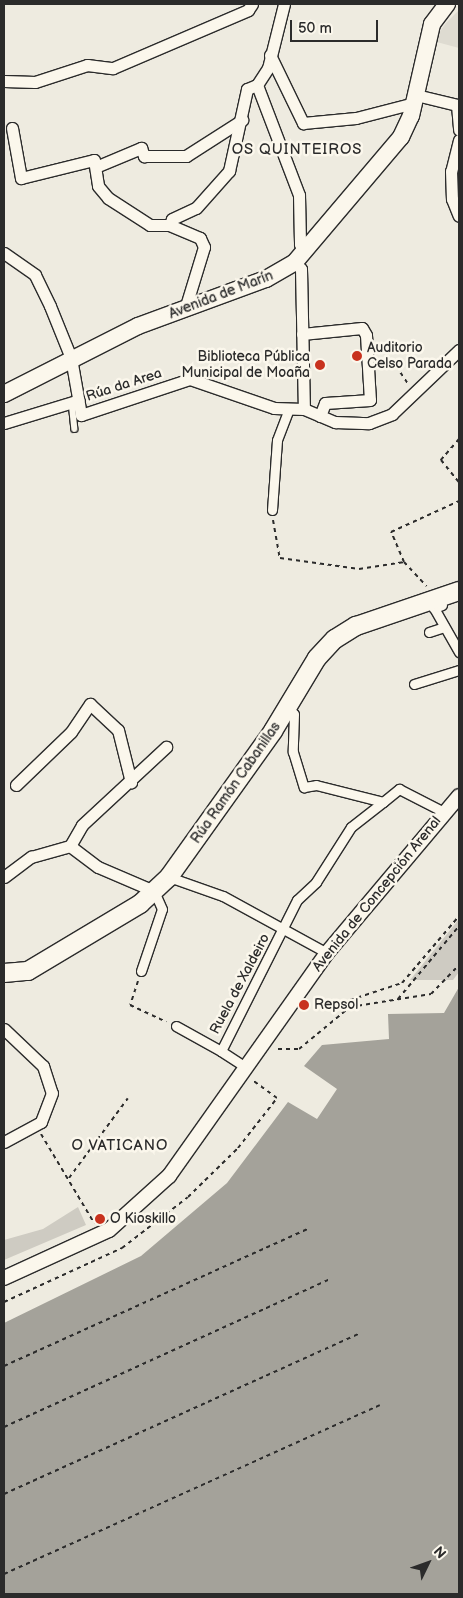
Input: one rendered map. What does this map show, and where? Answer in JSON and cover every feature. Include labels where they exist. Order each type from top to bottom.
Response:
[{"type":"main road","name":"Avenida de Marín","points":[[4,394],[71,358],[185,309],[266,279],[299,257],[393,152],[415,99],[432,24],[447,4]]},
{"type":"main road","name":"Rúa Ramón Cabanillas","points":[[4,973],[28,971],[154,891],[169,876],[288,708],[317,658],[335,639],[356,626],[459,591]]},
{"type":"street","points":[[4,81],[35,82],[87,65],[113,68],[239,14],[252,4]]},
{"type":"street","points":[[170,225],[172,219],[196,208],[216,190],[229,171],[248,89],[257,85],[270,55],[284,4]]},
{"type":"street","points":[[270,55],[303,123],[356,118],[415,99],[457,105],[459,130]]},
{"type":"street","points":[[257,85],[299,195],[304,409],[335,422],[369,423],[392,414],[413,391],[459,350]]},
{"type":"street","points":[[98,166],[141,148],[144,156],[186,156],[242,120]]},
{"type":"street","points":[[12,128],[21,178],[94,160],[98,166],[98,186],[108,198],[150,225],[170,225],[200,238],[204,246],[185,309]]},
{"type":"street","points":[[459,140],[451,171],[452,199],[459,216]]},
{"type":"street","name":"Rúa da Area","points":[[4,253],[35,275],[71,358],[76,401],[81,415],[190,379],[274,408],[304,409]]},
{"type":"street","points":[[302,334],[362,328],[369,359],[370,400],[325,404],[320,416]]},
{"type":"street","name":"Rúa da Area","points":[[4,423],[76,401]]},
{"type":"street","points":[[272,510],[277,440],[288,409]]},
{"type":"street","points":[[442,597],[445,604],[434,608],[459,652]]},
{"type":"street","points":[[430,632],[444,627]]},
{"type":"street","points":[[414,684],[459,670]]},
{"type":"street","points":[[16,785],[71,732],[90,704],[118,730],[131,782]]},
{"type":"street","points":[[288,708],[294,714],[293,752],[304,787],[316,785],[383,802]]},
{"type":"street","points":[[4,877],[30,857],[70,846],[82,825],[131,782],[166,747]]},
{"type":"street","name":"Ruela de Xaldeiro","points":[[248,1068],[221,1051],[297,900],[316,882],[351,827],[399,789],[444,812]]},
{"type":"street","name":"Avenida de Concepción Arenal","points":[[4,1278],[100,1235],[169,1176],[248,1068],[327,952],[459,796]]},
{"type":"street","points":[[70,846],[98,867],[154,891],[162,909],[141,971]]},
{"type":"street","points":[[169,876],[223,896],[327,952]]},
{"type":"street","points":[[176,1026],[221,1051]]},
{"type":"street","points":[[4,1029],[34,1055],[50,1080],[50,1105],[36,1126],[4,1142]]},
{"type":"lane","points":[[75,429],[76,401]]},
{"type":"path","points":[[369,359],[396,366],[413,391]]},
{"type":"path","points":[[459,439],[441,460],[459,482]]},
{"type":"path","points":[[442,597],[440,589],[430,592],[413,568],[404,562],[391,532],[459,501]]},
{"type":"path","points":[[272,510],[280,558],[360,570],[404,562]]},
{"type":"path","points":[[350,1007],[350,1000],[402,983],[459,916]]},
{"type":"path","points":[[398,999],[459,926]]},
{"type":"path","points":[[278,1049],[299,1049],[350,1007],[431,994],[459,965]]},
{"type":"path","points":[[141,971],[130,1005],[176,1026]]},
{"type":"path","points":[[4,1302],[122,1248],[188,1197],[238,1148],[277,1098],[255,1082]]},
{"type":"path","points":[[69,1179],[128,1098]]},
{"type":"path","points":[[36,1126],[69,1179],[100,1235]]},
{"type":"path","points":[[4,1366],[307,1229]]},
{"type":"path","points":[[4,1427],[331,1279]]},
{"type":"path","points":[[4,1494],[359,1334]]},
{"type":"path","points":[[4,1574],[380,1404]]},
{"type":"shaded area","points":[[459,10],[459,48],[433,41],[446,23]]},
{"type":"shaded area","points":[[459,919],[459,972],[453,980],[410,980]]},
{"type":"shaded area","points":[[459,987],[459,1594],[4,1594],[4,1323],[141,1256],[227,1183],[288,1102],[317,1119],[337,1089],[304,1066],[322,1045],[389,1039],[388,1014],[444,1013]]},
{"type":"shaded area","points":[[78,1207],[86,1225],[4,1260],[4,1240],[43,1229]]},
{"type":"place","name":"Auditorio Celso Parada","points":[[357,356]]},
{"type":"place","name":"Biblioteca Pública Municipal de Moaña","points":[[320,365]]},
{"type":"place","name":"Repsol","points":[[304,1005]]},
{"type":"place","name":"O Kioskillo","points":[[100,1219]]},
{"type":"district","name":"OS QUINTEIROS","points":[[297,150]]},
{"type":"district","name":"O VATICANO","points":[[120,1146]]}]
